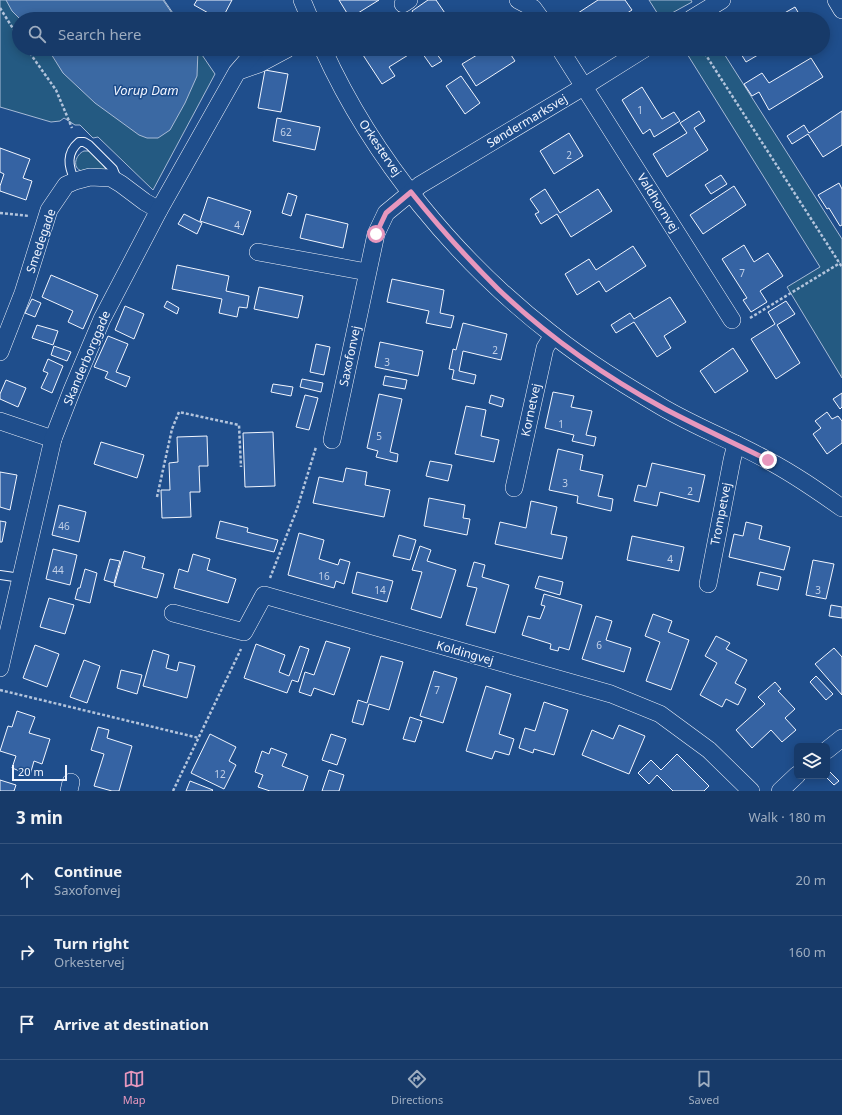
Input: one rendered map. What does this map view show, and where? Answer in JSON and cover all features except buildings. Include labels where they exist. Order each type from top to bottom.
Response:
[{"type":"street","points":[[302,0],[307,12]]},
{"type":"street","points":[[518,0],[533,8],[536,12]]},
{"type":"street","points":[[702,12],[722,0]]},
{"type":"street","points":[[836,0],[842,10]]},
{"type":"street","name":"Skanderborggade","points":[[0,668],[53,439],[72,390],[102,319],[159,210],[237,72],[251,56]]},
{"type":"street","points":[[237,72],[259,64],[273,56]]},
{"type":"street","name":"Orkestervej","points":[[326,56],[344,91],[388,162],[438,225],[485,275],[515,304],[553,335],[605,372],[664,408],[779,467],[842,508]]},
{"type":"street","name":"Valdhornvej","points":[[565,56],[732,320]]},
{"type":"street","name":"Søndermarksvej","points":[[411,192],[420,185],[633,56]]},
{"type":"street","name":"Smedegade","points":[[0,352],[23,293],[49,210],[66,185],[90,177],[114,179]]},
{"type":"street","points":[[114,179],[145,202],[159,210]]},
{"type":"street","name":"Saxofonvej","points":[[332,440],[376,234],[386,213],[411,192]]},
{"type":"street","points":[[258,252],[368,272]]},
{"type":"street","name":"Kornetvej","points":[[514,488],[545,348],[553,335]]},
{"type":"street","points":[[0,421],[53,439]]},
{"type":"street","name":"Trompetvej","points":[[708,584],[736,444]]},
{"type":"street","points":[[173,613],[244,632],[264,595]]},
{"type":"street","name":"Koldingvej","points":[[264,595],[611,694],[660,714],[709,750],[751,791]]},
{"type":"street","points":[[830,748],[842,738]]},
{"type":"street","points":[[780,791],[794,778]]},
{"type":"lane","points":[[75,181],[69,163],[69,158],[73,149],[79,142],[89,144],[109,165],[115,174],[114,179]]},
{"type":"lane","points":[[0,575],[22,578]]},
{"type":"path","points":[[0,8],[12,27]]},
{"type":"path","points":[[32,56],[56,90],[72,128]]},
{"type":"path","points":[[707,56],[842,267]]},
{"type":"path","points":[[0,213],[47,218]]},
{"type":"path","points":[[732,320],[744,321],[840,263]]},
{"type":"path","points":[[157,497],[172,429],[179,412],[240,425],[241,467]]},
{"type":"path","points":[[264,595],[297,509],[317,444],[332,440]]},
{"type":"path","points":[[173,791],[243,645],[244,632]]},
{"type":"path","points":[[0,690],[199,738]]},
{"type":"shaded area","points":[[0,0],[164,0],[172,12],[12,12],[12,56],[203,56],[215,74],[153,190],[98,137],[93,138],[80,125],[75,125],[64,118],[60,121],[51,122],[0,107]]},
{"type":"shaded area","points":[[649,0],[691,0],[692,2],[674,12],[657,12]]},
{"type":"shaded area","points":[[688,56],[725,56],[842,239],[842,378],[787,287],[820,267]]},
{"type":"shaded area","points":[[84,151],[89,151],[99,160],[106,171],[88,172],[79,169],[76,161],[79,155]]},
{"type":"water","points":[[6,0],[163,0],[171,12],[13,12]]},
{"type":"water","name":"Vorup Dam","points":[[52,56],[198,56],[197,76],[185,103],[170,130],[158,138],[147,138],[139,135],[95,103],[63,73]]},
{"type":"route","points":[[376,234],[386,213],[411,192],[438,225],[485,275],[526,313],[553,335],[633,390],[700,427],[768,460]]}]
